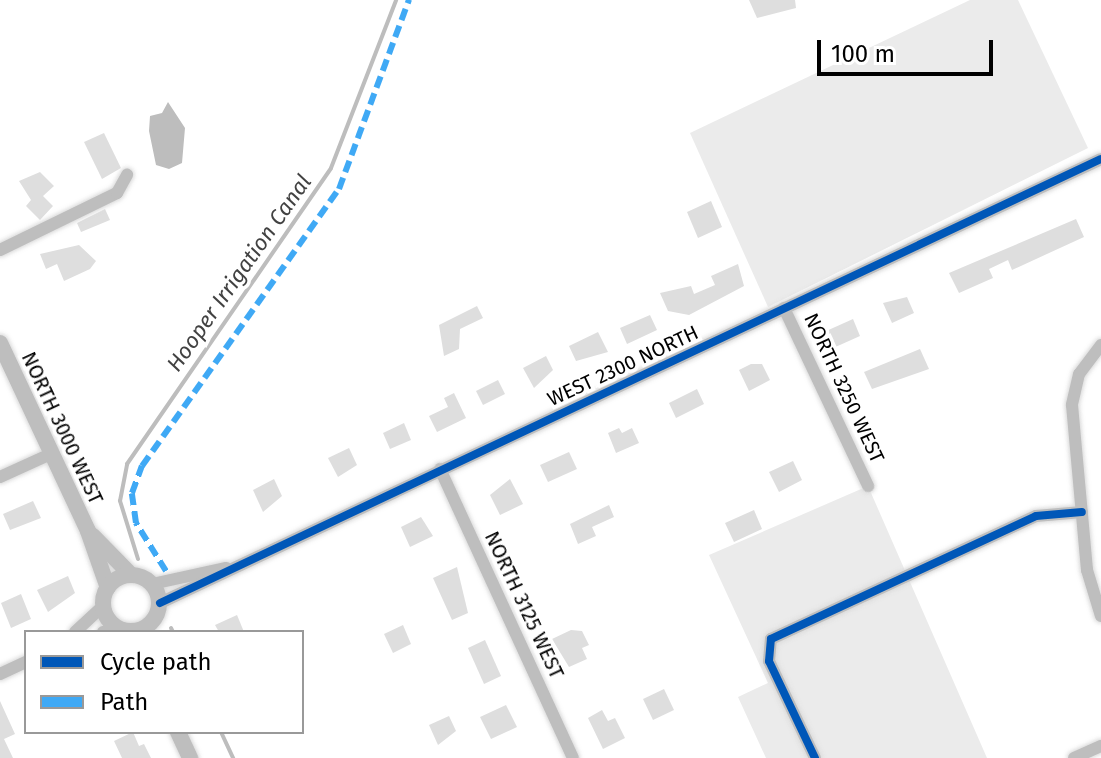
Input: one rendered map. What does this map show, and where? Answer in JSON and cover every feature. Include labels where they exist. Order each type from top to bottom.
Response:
[{"type":"main road","name":"NORTH 3000 WEST","points":[[0,343],[88,531],[108,588]]},
{"type":"main road","name":"NORTH 3000 WEST","points":[[88,531],[131,575]]},
{"type":"main road","points":[[125,630],[103,606],[108,588],[131,575],[152,584],[160,603],[149,629]]},
{"type":"main road","points":[[179,734],[190,758]]},
{"type":"street","name":"WEST 2300 NORTH","points":[[160,603],[1101,159]]},
{"type":"street","points":[[0,250],[117,193],[127,175]]},
{"type":"street","name":"NORTH 3250 WEST","points":[[784,308],[868,486]]},
{"type":"street","points":[[1101,345],[1079,374],[1072,405],[1087,570],[1101,616]]},
{"type":"street","points":[[0,477],[53,453]]},
{"type":"street","name":"NORTH 3125 WEST","points":[[440,469],[573,758]]},
{"type":"street","points":[[815,758],[769,661],[771,639],[1036,516],[1082,512]]},
{"type":"street","name":"WEST 2300 NORTH","points":[[152,584],[233,566]]},
{"type":"street","points":[[77,630],[103,606]]},
{"type":"street","points":[[0,674],[24,663]]},
{"type":"street","points":[[1074,758],[1101,746]]},
{"type":"shaded area","points":[[970,0],[1018,0],[1088,148],[768,307],[690,133]]},
{"type":"shaded area","points":[[168,102],[185,128],[182,163],[169,169],[156,165],[149,131],[150,116],[162,113]]},
{"type":"shaded area","points":[[868,486],[987,758],[766,758],[738,697],[768,683],[709,555]]},
{"type":"building","points":[[749,0],[795,0],[796,8],[757,18]]},
{"type":"building","points":[[104,133],[121,168],[102,179],[84,142]]},
{"type":"building","points":[[40,172],[54,186],[43,196],[53,206],[40,220],[26,206],[31,200],[19,181]]},
{"type":"building","points":[[711,201],[722,227],[698,238],[687,212]]},
{"type":"building","points":[[105,209],[110,220],[81,232],[77,223]]},
{"type":"building","points":[[1076,219],[1084,237],[1012,270],[1008,260],[989,269],[993,278],[959,293],[949,273]]},
{"type":"building","points":[[79,245],[96,261],[90,269],[64,281],[57,264],[46,269],[40,254]]},
{"type":"building","points":[[738,264],[744,286],[689,315],[668,311],[660,293],[691,286],[694,294],[715,285],[711,276]]},
{"type":"building","points":[[907,297],[914,313],[892,323],[883,303]]},
{"type":"building","points":[[477,306],[483,318],[460,329],[459,349],[444,356],[439,325]]},
{"type":"building","points":[[650,315],[657,330],[627,344],[620,328]]},
{"type":"building","points":[[853,319],[860,336],[831,349],[824,332]]},
{"type":"building","points":[[598,332],[608,352],[576,361],[569,346]]},
{"type":"building","points":[[920,349],[929,369],[872,389],[864,372]]},
{"type":"building","points":[[546,356],[553,370],[534,388],[523,368]]},
{"type":"building","points":[[751,364],[762,364],[770,380],[749,391],[739,370]]},
{"type":"building","points":[[498,380],[505,394],[483,405],[476,391]]},
{"type":"building","points":[[697,389],[704,404],[676,418],[669,403]]},
{"type":"building","points":[[454,393],[466,418],[437,432],[429,416],[448,407],[444,398]]},
{"type":"building","points":[[404,423],[411,440],[390,449],[383,433]]},
{"type":"building","points":[[619,428],[622,433],[632,428],[639,443],[616,453],[608,433]]},
{"type":"building","points":[[349,448],[357,465],[338,477],[328,458]]},
{"type":"building","points":[[569,452],[577,469],[548,482],[540,465]]},
{"type":"building","points":[[793,461],[802,480],[779,492],[769,472]]},
{"type":"building","points":[[274,479],[282,496],[263,512],[253,490]]},
{"type":"building","points":[[510,479],[523,504],[500,515],[490,495]]},
{"type":"building","points":[[33,501],[41,518],[10,530],[3,514]]},
{"type":"building","points":[[609,505],[614,517],[592,527],[596,536],[578,544],[570,524]]},
{"type":"building","points":[[754,510],[762,529],[734,542],[725,523]]},
{"type":"building","points":[[421,517],[433,536],[410,547],[401,527]]},
{"type":"building","points":[[457,567],[468,613],[452,620],[433,578]]},
{"type":"building","points":[[68,576],[75,593],[48,612],[37,590]]},
{"type":"building","points":[[21,594],[31,619],[11,628],[1,603]]},
{"type":"building","points":[[237,615],[243,630],[218,630],[215,625]]},
{"type":"building","points":[[403,625],[411,644],[393,653],[384,634]]},
{"type":"building","points":[[571,630],[582,631],[589,645],[582,648],[587,659],[569,667],[552,639]]},
{"type":"building","points":[[485,640],[501,676],[484,684],[468,648]]},
{"type":"building","points":[[664,689],[674,710],[653,720],[643,699]]},
{"type":"building","points":[[0,701],[15,734],[4,739],[13,758],[0,758]]},
{"type":"building","points":[[506,705],[517,727],[491,739],[480,717]]},
{"type":"building","points":[[602,710],[608,721],[615,718],[625,738],[603,749],[588,718]]},
{"type":"building","points":[[449,716],[456,731],[438,745],[429,725]]},
{"type":"building","points":[[134,734],[139,746],[144,744],[151,758],[122,758],[114,741]]},
{"type":"waterway","name":"Hooper Irrigation Canal","points":[[138,559],[120,501],[127,464],[331,168],[396,0]]},
{"type":"waterway","name":"Hooper Irrigation Canal","points":[[222,734],[233,758]]},
{"type":"marked path","points":[[166,571],[136,523],[132,493],[142,466],[339,189],[409,0]]},
{"type":"cycle path","points":[[160,603],[1101,159]]},
{"type":"cycle path","points":[[815,758],[769,661],[771,639],[1036,516],[1082,512]]}]
